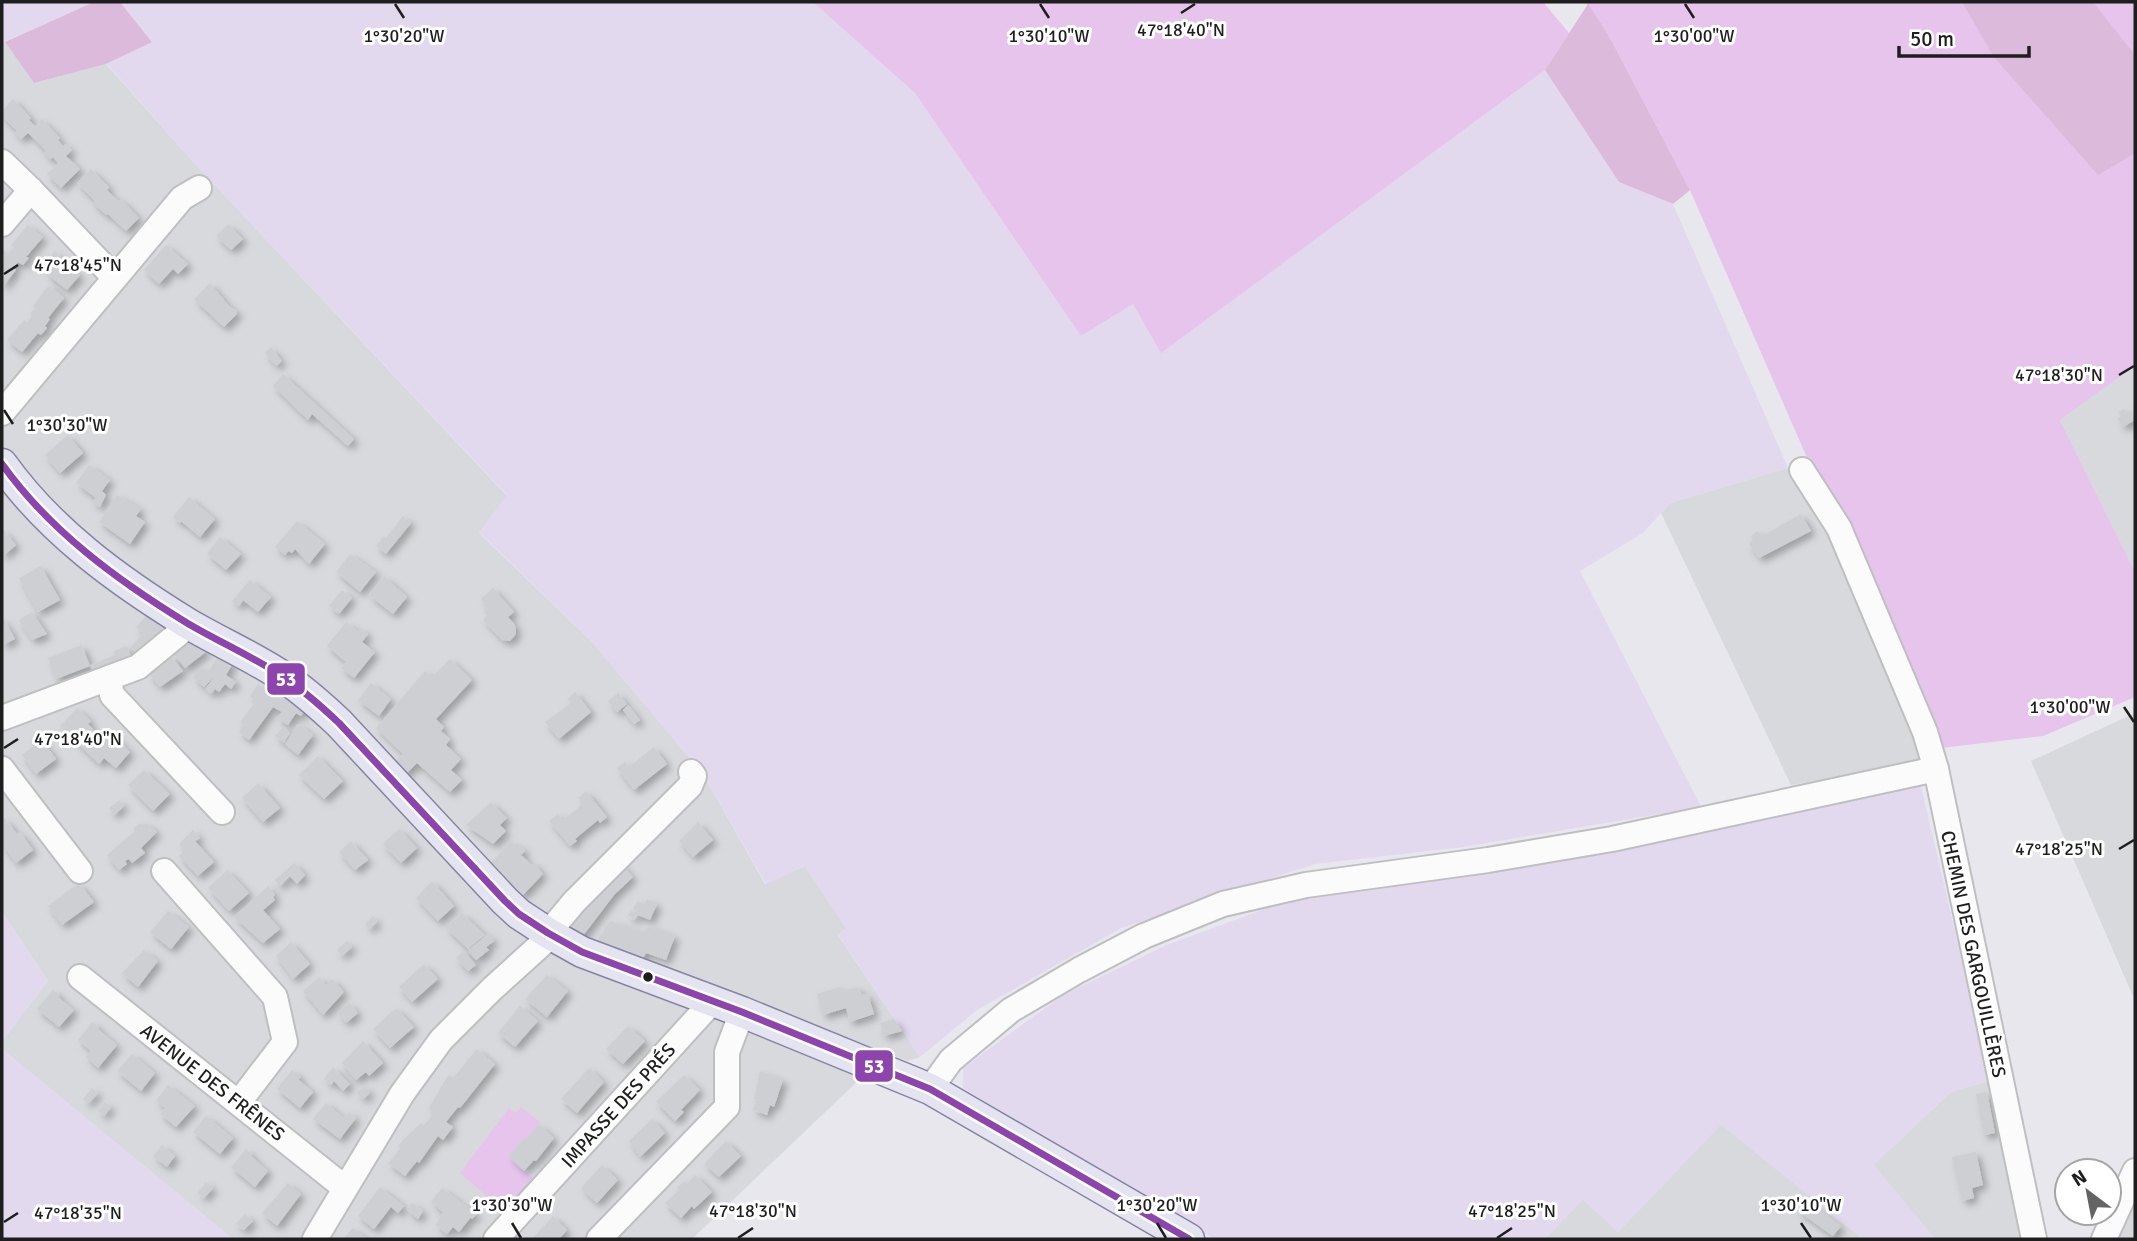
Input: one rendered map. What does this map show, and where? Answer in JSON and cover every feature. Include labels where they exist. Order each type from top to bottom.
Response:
[{"type":"main road","points":[[2,464],[43,513],[95,561],[188,623],[285,678],[319,704],[505,901],[548,933],[582,952],[743,1012],[930,1089],[1189,1239]]},
{"type":"street","points":[[2,162],[110,274]]},
{"type":"street","points":[[2,413],[182,198],[199,188]]},
{"type":"street","points":[[2,224],[31,190]]},
{"type":"street","name":"CHEMIN DES GARGOUILLÈRES","points":[[1802,470],[1839,528],[1918,714],[1936,769],[2034,1239]]},
{"type":"street","points":[[2,718],[138,667],[178,635],[188,623]]},
{"type":"street","points":[[109,680],[113,695],[222,812]]},
{"type":"street","points":[[2,769],[80,871]]},
{"type":"street","points":[[930,1089],[940,1072],[957,1055],[1001,1018],[1033,996],[1144,936],[1223,905],[1306,885],[1488,860],[1612,839],[1936,769]]},
{"type":"street","points":[[315,1239],[402,1094],[441,1040],[545,941],[548,933],[574,902],[690,786],[694,776],[691,772]]},
{"type":"street","points":[[164,871],[275,997],[285,1042],[239,1102]]},
{"type":"street","name":"AVENUE DES FRÊNES","points":[[80,977],[345,1188]]},
{"type":"street","name":"IMPASSE DES PRÉS","points":[[496,1239],[712,1002]]},
{"type":"street","points":[[598,1239],[727,1107],[727,1052],[743,1012]]},
{"type":"street","points":[[2105,1239],[2135,1171]]},
{"type":"shaded area","points":[[2,2],[94,2],[2,43]]},
{"type":"shaded area","points":[[94,2],[120,2],[152,42],[106,64],[34,83],[5,42]]},
{"type":"shaded area","points":[[120,2],[813,2],[915,93],[1081,336],[1133,304],[1162,352],[1545,70],[1619,182],[1673,204],[1788,468],[1670,503],[1643,533],[1580,571],[1701,807],[1463,847],[1315,864],[1121,928],[977,1010],[920,1057],[838,934],[846,928],[805,866],[766,884],[703,774],[593,643],[479,532],[507,495],[196,165],[107,64],[152,41]]},
{"type":"shaded area","points":[[813,2],[1543,2],[1569,33],[1545,70],[1161,353],[1133,304],[1081,336],[915,93]]},
{"type":"shaded area","points":[[1585,2],[2135,2],[2135,366],[2060,420],[2135,572],[2135,697],[2043,736],[1941,748],[1815,476],[1690,190],[1609,36]]},
{"type":"shaded area","points":[[1962,2],[2093,2],[2135,55],[2135,153],[2098,175],[1994,57]]},
{"type":"shaded area","points":[[1588,4],[1609,36],[1690,190],[1673,204],[1619,182],[1545,70]]},
{"type":"shaded area","points":[[5,42],[34,83],[106,64],[196,165],[507,496],[479,533],[593,643],[703,774],[765,884],[805,866],[847,929],[838,935],[920,1057],[908,1061],[875,1048],[861,1078],[692,1239],[233,1239],[2,1049],[2,1041],[48,981],[2,912],[2,43]]},
{"type":"shaded area","points":[[2135,366],[2135,572],[2060,420]]},
{"type":"shaded area","points":[[1788,468],[1815,476],[1941,748],[1915,765],[1791,785],[1661,513],[1670,503]]},
{"type":"shaded area","points":[[2135,713],[2135,1001],[2031,761]]},
{"type":"shaded area","points":[[1920,782],[1990,1081],[1951,1092],[1874,1165],[1935,1239],[1863,1239],[1721,1125],[1618,1232],[1583,1200],[1545,1239],[1215,1239],[1107,1178],[963,1088],[963,1068],[1063,995],[1167,945],[1273,906]]},
{"type":"shaded area","points":[[2,912],[48,981],[2,1041]]},
{"type":"shaded area","points":[[2,1049],[233,1239],[2,1239]]},
{"type":"shaded area","points":[[2013,1074],[2046,1239],[1935,1239],[1873,1165],[1951,1092]]},
{"type":"shaded area","points":[[521,1107],[540,1122],[509,1157],[534,1179],[503,1210],[460,1173],[509,1108],[515,1113]]},
{"type":"shaded area","points":[[1721,1124],[1863,1239],[1545,1239],[1583,1199],[1618,1232]]},
{"type":"shaded area","points":[[2135,1171],[2135,1239],[2105,1239],[2110,1227],[2123,1227],[2123,1198]]},
{"type":"building","points":[[13,99],[35,126],[42,119],[60,138],[58,140],[63,146],[66,144],[72,150],[66,156],[80,169],[61,188],[47,174],[58,163],[44,153],[46,151],[28,133],[21,139],[2,116],[2,111]]},
{"type":"building","points":[[91,169],[109,187],[107,190],[119,201],[121,199],[139,218],[126,231],[93,203],[95,201],[77,183]]},
{"type":"building","points":[[228,224],[243,239],[231,250],[216,236]]},
{"type":"building","points":[[28,225],[43,237],[26,257],[29,258],[23,265],[18,262],[13,268],[16,270],[2,288],[2,252],[4,250],[9,254],[14,247],[11,245]]},
{"type":"building","points":[[166,245],[188,264],[178,274],[173,269],[159,284],[144,270]]},
{"type":"building","points":[[55,251],[60,259],[80,275],[67,290],[47,274],[49,271],[43,266]]},
{"type":"building","points":[[210,283],[229,306],[237,311],[224,327],[194,299]]},
{"type":"building","points":[[49,285],[64,298],[48,318],[50,319],[45,326],[47,328],[41,335],[38,333],[22,352],[7,340],[24,320],[27,322],[32,316],[30,314],[35,308],[33,306]]},
{"type":"building","points":[[271,347],[282,361],[276,366],[265,353]]},
{"type":"building","points":[[283,374],[354,439],[348,446],[312,414],[308,420],[273,386]]},
{"type":"building","points":[[2124,409],[2130,414],[2135,410],[2135,420],[2123,427],[2118,412]]},
{"type":"building","points":[[68,435],[83,453],[60,473],[45,455]]},
{"type":"building","points":[[89,465],[110,480],[102,491],[106,495],[100,507],[92,502],[96,498],[76,483]]},
{"type":"building","points":[[117,495],[141,509],[136,516],[145,522],[130,544],[99,522]]},
{"type":"building","points":[[189,497],[215,519],[200,537],[173,517]]},
{"type":"building","points":[[1801,514],[1811,531],[1759,558],[1749,544],[1753,539],[1751,536],[1758,531],[1762,536]]},
{"type":"building","points":[[403,516],[411,523],[386,554],[376,546]]},
{"type":"building","points":[[297,521],[325,544],[309,564],[295,549],[285,555],[275,547]]},
{"type":"building","points":[[2,528],[16,545],[2,557]]},
{"type":"building","points":[[220,537],[241,554],[226,570],[207,554]]},
{"type":"building","points":[[350,554],[376,572],[360,592],[336,572]]},
{"type":"building","points":[[41,566],[60,600],[38,612],[19,578]]},
{"type":"building","points":[[384,576],[407,597],[393,614],[369,595]]},
{"type":"building","points":[[250,580],[271,597],[258,612],[243,600],[239,606],[232,601]]},
{"type":"building","points":[[493,588],[514,612],[508,617],[515,625],[516,634],[510,641],[502,640],[483,620],[489,613],[481,599]]},
{"type":"building","points":[[342,590],[352,598],[339,614],[329,606]]},
{"type":"building","points":[[32,612],[47,634],[32,640],[19,620]]},
{"type":"building","points":[[148,614],[166,631],[143,658],[131,647],[143,633],[136,627]]},
{"type":"building","points":[[2,616],[15,639],[3,645],[2,643]]},
{"type":"building","points":[[346,622],[358,631],[361,628],[368,634],[362,642],[375,652],[354,678],[341,668],[346,662],[327,646]]},
{"type":"building","points":[[193,639],[207,651],[185,668],[174,654]]},
{"type":"building","points":[[82,645],[90,666],[56,679],[48,658]]},
{"type":"building","points":[[127,646],[134,664],[95,678],[90,665],[115,655],[114,651]]},
{"type":"building","points":[[219,654],[233,663],[226,675],[236,682],[231,689],[225,684],[219,692],[215,689],[211,694],[205,689],[215,676],[204,687],[193,677],[200,668],[209,671]]},
{"type":"building","points":[[171,656],[183,671],[160,687],[149,674]]},
{"type":"building","points":[[450,659],[472,680],[436,719],[444,727],[441,731],[450,739],[446,745],[461,759],[451,770],[462,780],[450,792],[417,763],[405,775],[394,763],[403,754],[376,728],[425,671],[432,677]]},
{"type":"building","points":[[269,683],[307,708],[301,716],[296,713],[288,725],[277,718],[282,712],[273,707],[249,740],[239,732],[244,725],[240,722],[256,701],[250,696],[258,684],[264,689]]},
{"type":"building","points":[[371,683],[391,699],[379,716],[358,700]]},
{"type":"building","points":[[575,692],[591,712],[559,739],[545,722],[571,703],[568,699]]},
{"type":"building","points":[[618,693],[627,704],[617,712],[608,701]]},
{"type":"building","points":[[628,705],[640,720],[634,724],[623,710]]},
{"type":"building","points":[[77,708],[91,721],[88,724],[104,741],[111,732],[130,752],[116,768],[104,758],[99,764],[60,726]]},
{"type":"building","points":[[298,724],[313,735],[298,755],[285,744]]},
{"type":"building","points":[[283,727],[290,733],[284,743],[275,736]]},
{"type":"building","points":[[38,735],[56,759],[36,774],[22,755],[34,746],[30,741]]},
{"type":"building","points":[[654,747],[667,764],[634,790],[617,768],[625,762],[629,767]]},
{"type":"building","points":[[318,756],[343,781],[324,799],[299,775]]},
{"type":"building","points":[[144,770],[170,794],[153,811],[128,785]]},
{"type":"building","points":[[258,783],[280,808],[263,822],[242,798]]},
{"type":"building","points":[[586,791],[607,817],[600,823],[598,820],[570,846],[549,821],[558,814],[563,820],[583,804],[578,798]]},
{"type":"building","points":[[119,800],[124,806],[114,815],[109,808]]},
{"type":"building","points":[[491,802],[507,818],[500,825],[506,831],[493,844],[466,825]]},
{"type":"building","points":[[5,818],[33,850],[16,863],[2,844],[2,821]]},
{"type":"building","points":[[698,822],[713,840],[693,857],[679,841]]},
{"type":"building","points":[[141,823],[146,823],[157,832],[141,848],[145,853],[132,863],[129,859],[125,861],[127,864],[119,870],[107,855]]},
{"type":"building","points":[[399,829],[417,848],[401,863],[383,844]]},
{"type":"building","points":[[193,830],[200,838],[195,841],[214,862],[198,876],[179,856],[184,850],[179,844]]},
{"type":"building","points":[[351,841],[368,860],[355,870],[339,852]]},
{"type":"building","points":[[511,841],[518,848],[520,845],[525,851],[521,855],[532,865],[534,863],[543,874],[522,896],[489,865]]},
{"type":"building","points":[[294,863],[305,875],[297,884],[290,876],[280,886],[275,880]]},
{"type":"building","points":[[620,863],[633,877],[614,895],[582,937],[561,925]]},
{"type":"building","points":[[227,870],[249,893],[229,911],[208,888]]},
{"type":"building","points":[[432,881],[454,906],[438,921],[416,898]]},
{"type":"building","points":[[79,883],[94,902],[62,925],[48,906]]},
{"type":"building","points":[[268,886],[275,895],[275,900],[263,910],[280,929],[263,943],[234,917]]},
{"type":"building","points":[[647,899],[657,904],[650,920],[638,915],[634,920],[628,915],[631,911],[636,911],[633,908],[638,901],[644,905]]},
{"type":"building","points":[[168,911],[189,927],[171,949],[150,932]]},
{"type":"building","points":[[462,913],[485,935],[468,949],[446,928]]},
{"type":"building","points":[[373,916],[377,922],[370,929],[365,924]]},
{"type":"building","points":[[610,921],[642,932],[646,931],[648,926],[675,936],[666,960],[646,953],[642,960],[596,942]]},
{"type":"building","points":[[488,934],[494,941],[486,947],[489,950],[476,960],[468,950]]},
{"type":"building","points":[[347,941],[352,947],[342,956],[337,950]]},
{"type":"building","points":[[291,942],[310,964],[293,979],[276,956]]},
{"type":"building","points":[[144,950],[158,961],[138,987],[122,973]]},
{"type":"building","points":[[463,951],[476,965],[468,971],[456,958]]},
{"type":"building","points":[[424,964],[438,979],[412,1002],[399,987]]},
{"type":"building","points":[[547,975],[568,991],[547,1017],[525,999]]},
{"type":"building","points":[[319,977],[326,985],[332,979],[344,992],[323,1015],[303,991]]},
{"type":"building","points":[[840,987],[842,991],[858,987],[862,995],[868,994],[874,1014],[850,1022],[846,1008],[823,1015],[817,994]]},
{"type":"building","points":[[53,990],[74,1010],[59,1027],[37,1009]]},
{"type":"building","points":[[349,1003],[358,1013],[346,1023],[338,1013]]},
{"type":"building","points":[[520,1006],[538,1021],[515,1047],[498,1033]]},
{"type":"building","points":[[396,1008],[414,1027],[390,1048],[373,1029]]},
{"type":"building","points":[[894,1019],[902,1031],[884,1036],[880,1023]]},
{"type":"building","points":[[92,1022],[117,1045],[98,1068],[86,1057],[91,1051],[78,1040]]},
{"type":"building","points":[[628,1026],[645,1041],[623,1064],[606,1049]]},
{"type":"building","points":[[363,1041],[383,1063],[369,1076],[366,1072],[356,1080],[342,1063]]},
{"type":"building","points":[[477,1049],[495,1064],[446,1122],[453,1127],[443,1140],[438,1136],[419,1163],[417,1161],[405,1176],[388,1163],[401,1148],[398,1146],[404,1139],[421,1123],[424,1125],[434,1113],[429,1108],[449,1075],[453,1078]]},
{"type":"building","points":[[132,1054],[155,1073],[141,1091],[117,1071]]},
{"type":"building","points":[[333,1067],[350,1084],[343,1091],[334,1081],[331,1085],[324,1079]]},
{"type":"building","points":[[589,1068],[604,1082],[577,1113],[561,1099]]},
{"type":"building","points":[[292,1070],[313,1092],[300,1108],[277,1089]]},
{"type":"building","points":[[760,1071],[783,1080],[774,1107],[770,1105],[767,1115],[753,1110],[757,1100],[754,1099]]},
{"type":"building","points":[[684,1075],[700,1090],[681,1110],[684,1112],[675,1121],[656,1102]]},
{"type":"building","points":[[168,1085],[195,1106],[176,1127],[160,1114],[165,1108],[156,1101]]},
{"type":"building","points":[[364,1086],[370,1093],[363,1099],[357,1093]]},
{"type":"building","points":[[92,1088],[98,1093],[89,1103],[83,1099]]},
{"type":"building","points":[[1987,1092],[1995,1133],[1984,1135],[1976,1094]]},
{"type":"building","points":[[105,1102],[111,1107],[104,1116],[98,1111]]},
{"type":"building","points":[[326,1103],[344,1118],[349,1112],[356,1118],[340,1139],[313,1119]]},
{"type":"building","points":[[206,1116],[233,1138],[220,1154],[193,1132]]},
{"type":"building","points":[[652,1119],[665,1133],[640,1157],[629,1141]]},
{"type":"building","points":[[539,1124],[554,1138],[536,1161],[524,1171],[509,1157]]},
{"type":"building","points":[[726,1141],[741,1156],[719,1177],[704,1164]]},
{"type":"building","points":[[162,1145],[175,1156],[167,1167],[153,1156]]},
{"type":"building","points":[[246,1149],[268,1171],[255,1187],[231,1167]]},
{"type":"building","points":[[1976,1152],[1983,1185],[1972,1188],[1974,1198],[1962,1201],[1952,1157]]},
{"type":"building","points":[[602,1165],[618,1180],[597,1203],[581,1188]]},
{"type":"building","points":[[695,1175],[712,1192],[694,1209],[692,1206],[681,1218],[665,1203],[684,1181],[687,1183]]},
{"type":"building","points":[[206,1182],[213,1188],[204,1198],[198,1193]]},
{"type":"building","points":[[288,1183],[301,1194],[277,1226],[262,1213]]},
{"type":"building","points":[[380,1187],[404,1206],[398,1213],[391,1207],[374,1229],[358,1216]]},
{"type":"building","points":[[442,1188],[477,1214],[472,1219],[471,1217],[459,1232],[453,1227],[447,1234],[436,1225],[443,1212],[431,1202]]},
{"type":"building","points":[[1806,1200],[1841,1226],[1833,1236],[1798,1211]]},
{"type":"building","points":[[412,1203],[423,1211],[418,1219],[407,1210]]},
{"type":"building","points":[[245,1214],[253,1221],[244,1230],[236,1224]]},
{"type":"building","points":[[553,1216],[567,1230],[559,1239],[532,1239]]},
{"type":"building","points":[[353,1228],[367,1239],[343,1239]]},
{"type":"transit line","name":"53","points":[[2,464],[41,511],[110,571],[187,623],[273,670],[313,699],[339,723],[505,901],[548,933],[582,952],[742,1012],[930,1089],[1189,1239]]}]
